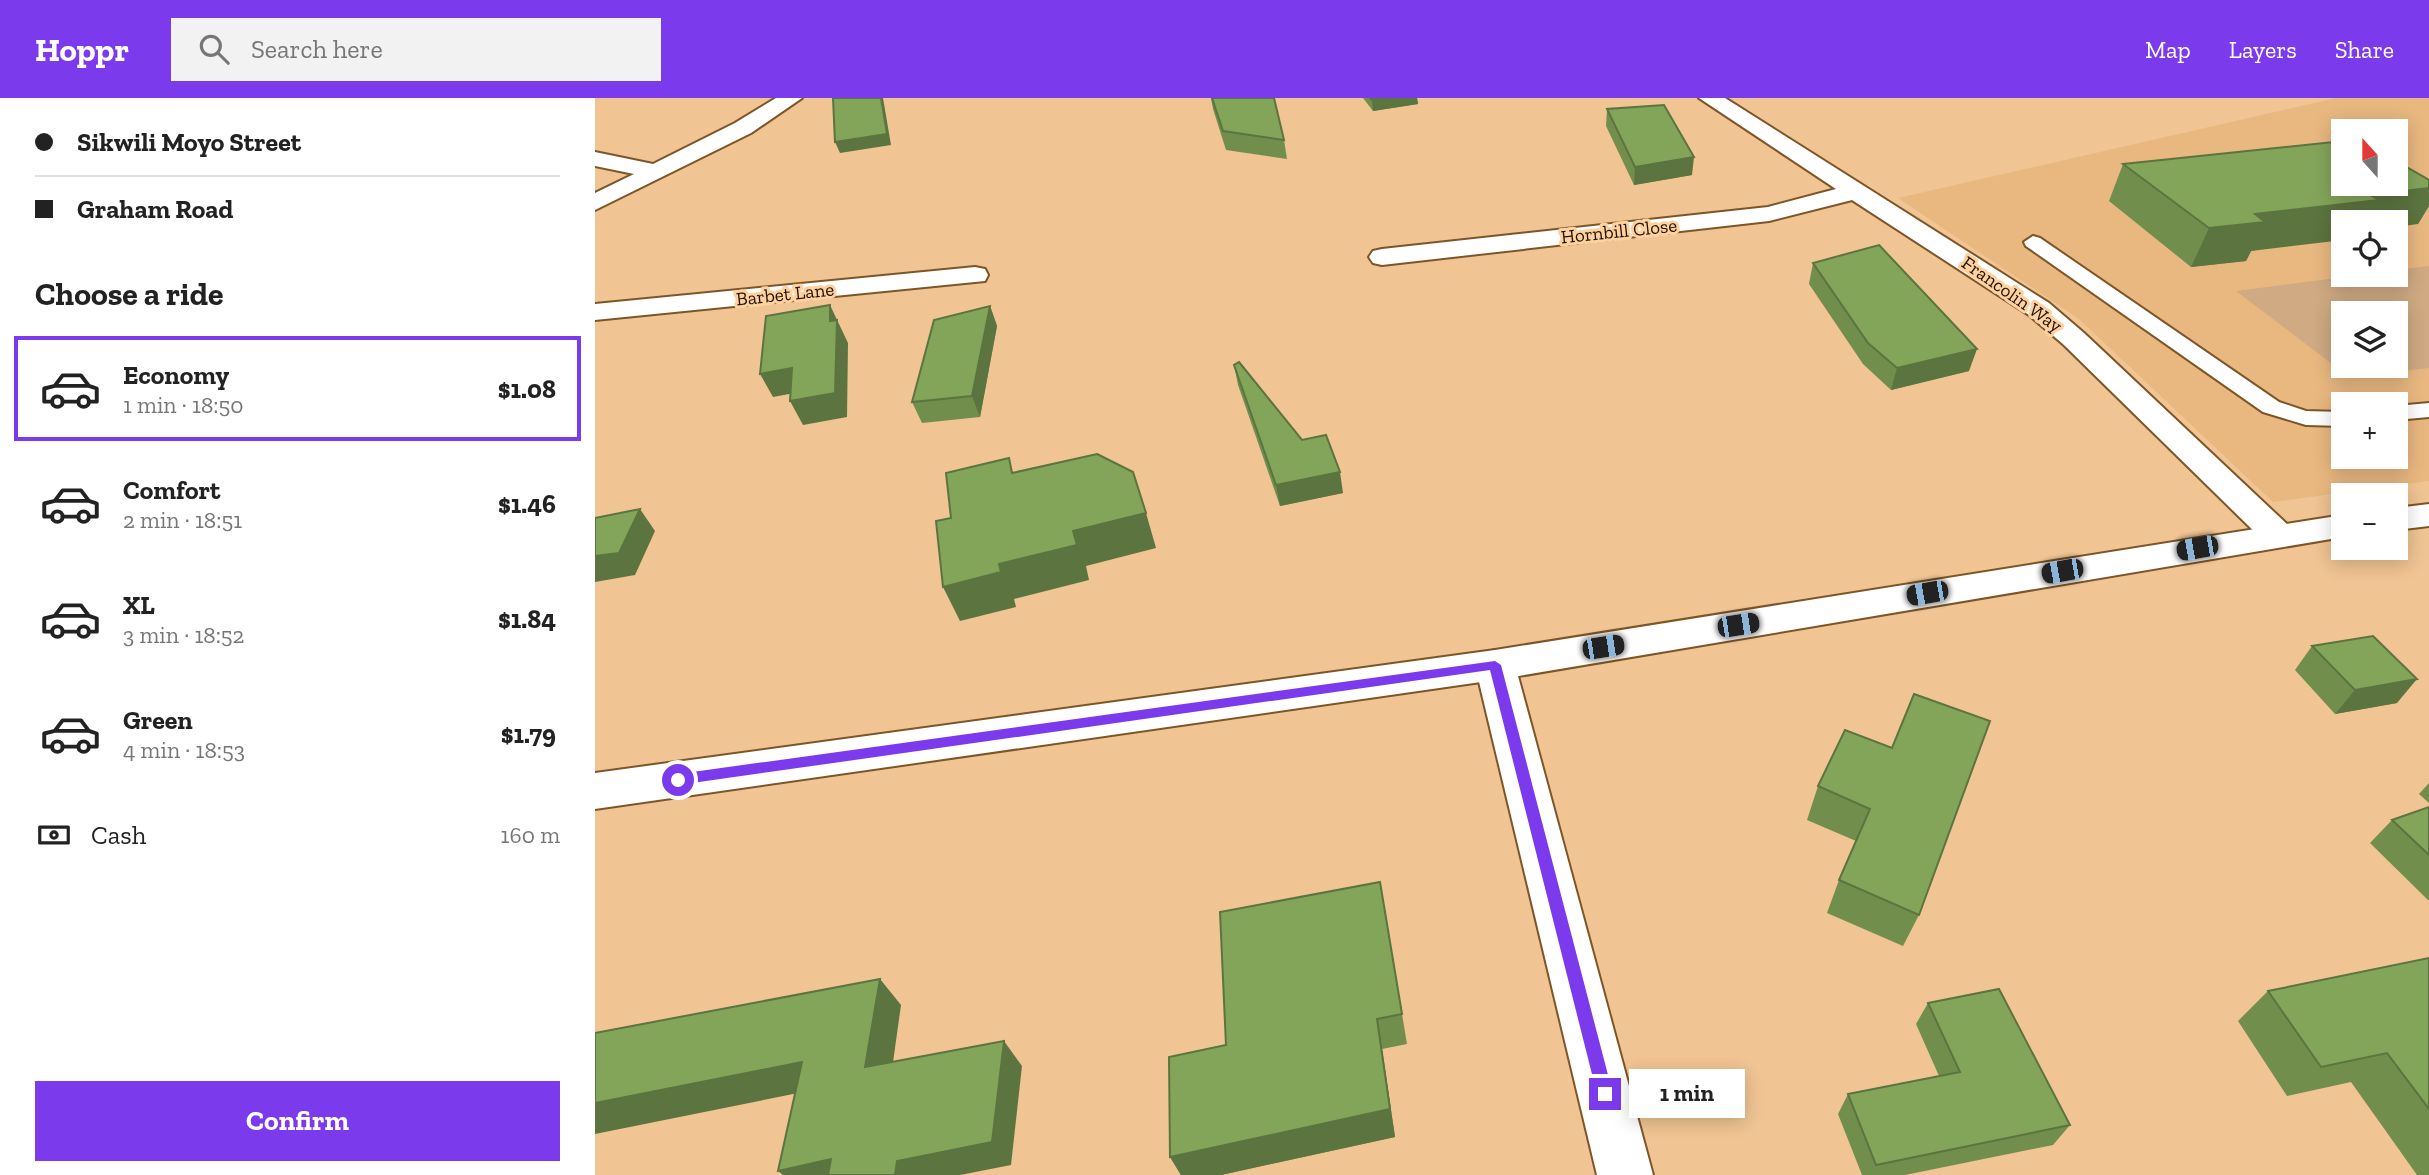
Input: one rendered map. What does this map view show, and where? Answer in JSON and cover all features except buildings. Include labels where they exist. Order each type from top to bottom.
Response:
[{"type":"street","points":[[595,203],[743,128],[791,98]]},
{"type":"street","name":"Francolin Way","points":[[1710,98],[2039,309],[2074,339],[2278,535]]},
{"type":"street","points":[[595,159],[657,172]]},
{"type":"street","name":"Hornbill Close","points":[[1382,257],[1769,215],[1853,192]]},
{"type":"street","name":"Barbet Lane","points":[[595,312],[975,275]]},
{"type":"street","points":[[2408,518],[2429,515]]},
{"type":"street","points":[[595,791],[1495,665],[2331,528]]},
{"type":"street","points":[[1495,665],[1625,1175]]},
{"type":"lane","points":[[2033,242],[2271,407],[2289,416],[2307,420],[2331,419]]},
{"type":"lane","points":[[2408,413],[2429,410]]},
{"type":"shaded area","points":[[2336,98],[2429,98],[2429,481],[2408,484],[2331,483],[2331,494],[2273,502],[2079,319],[1898,198]]},
{"type":"shaded area","points":[[2429,266],[2429,368],[2408,370],[2408,301],[2331,301],[2331,363],[2236,291],[2331,279],[2331,287],[2408,287],[2408,269]]},
{"type":"route","points":[[678,780],[1495,665],[1605,1094]]}]
